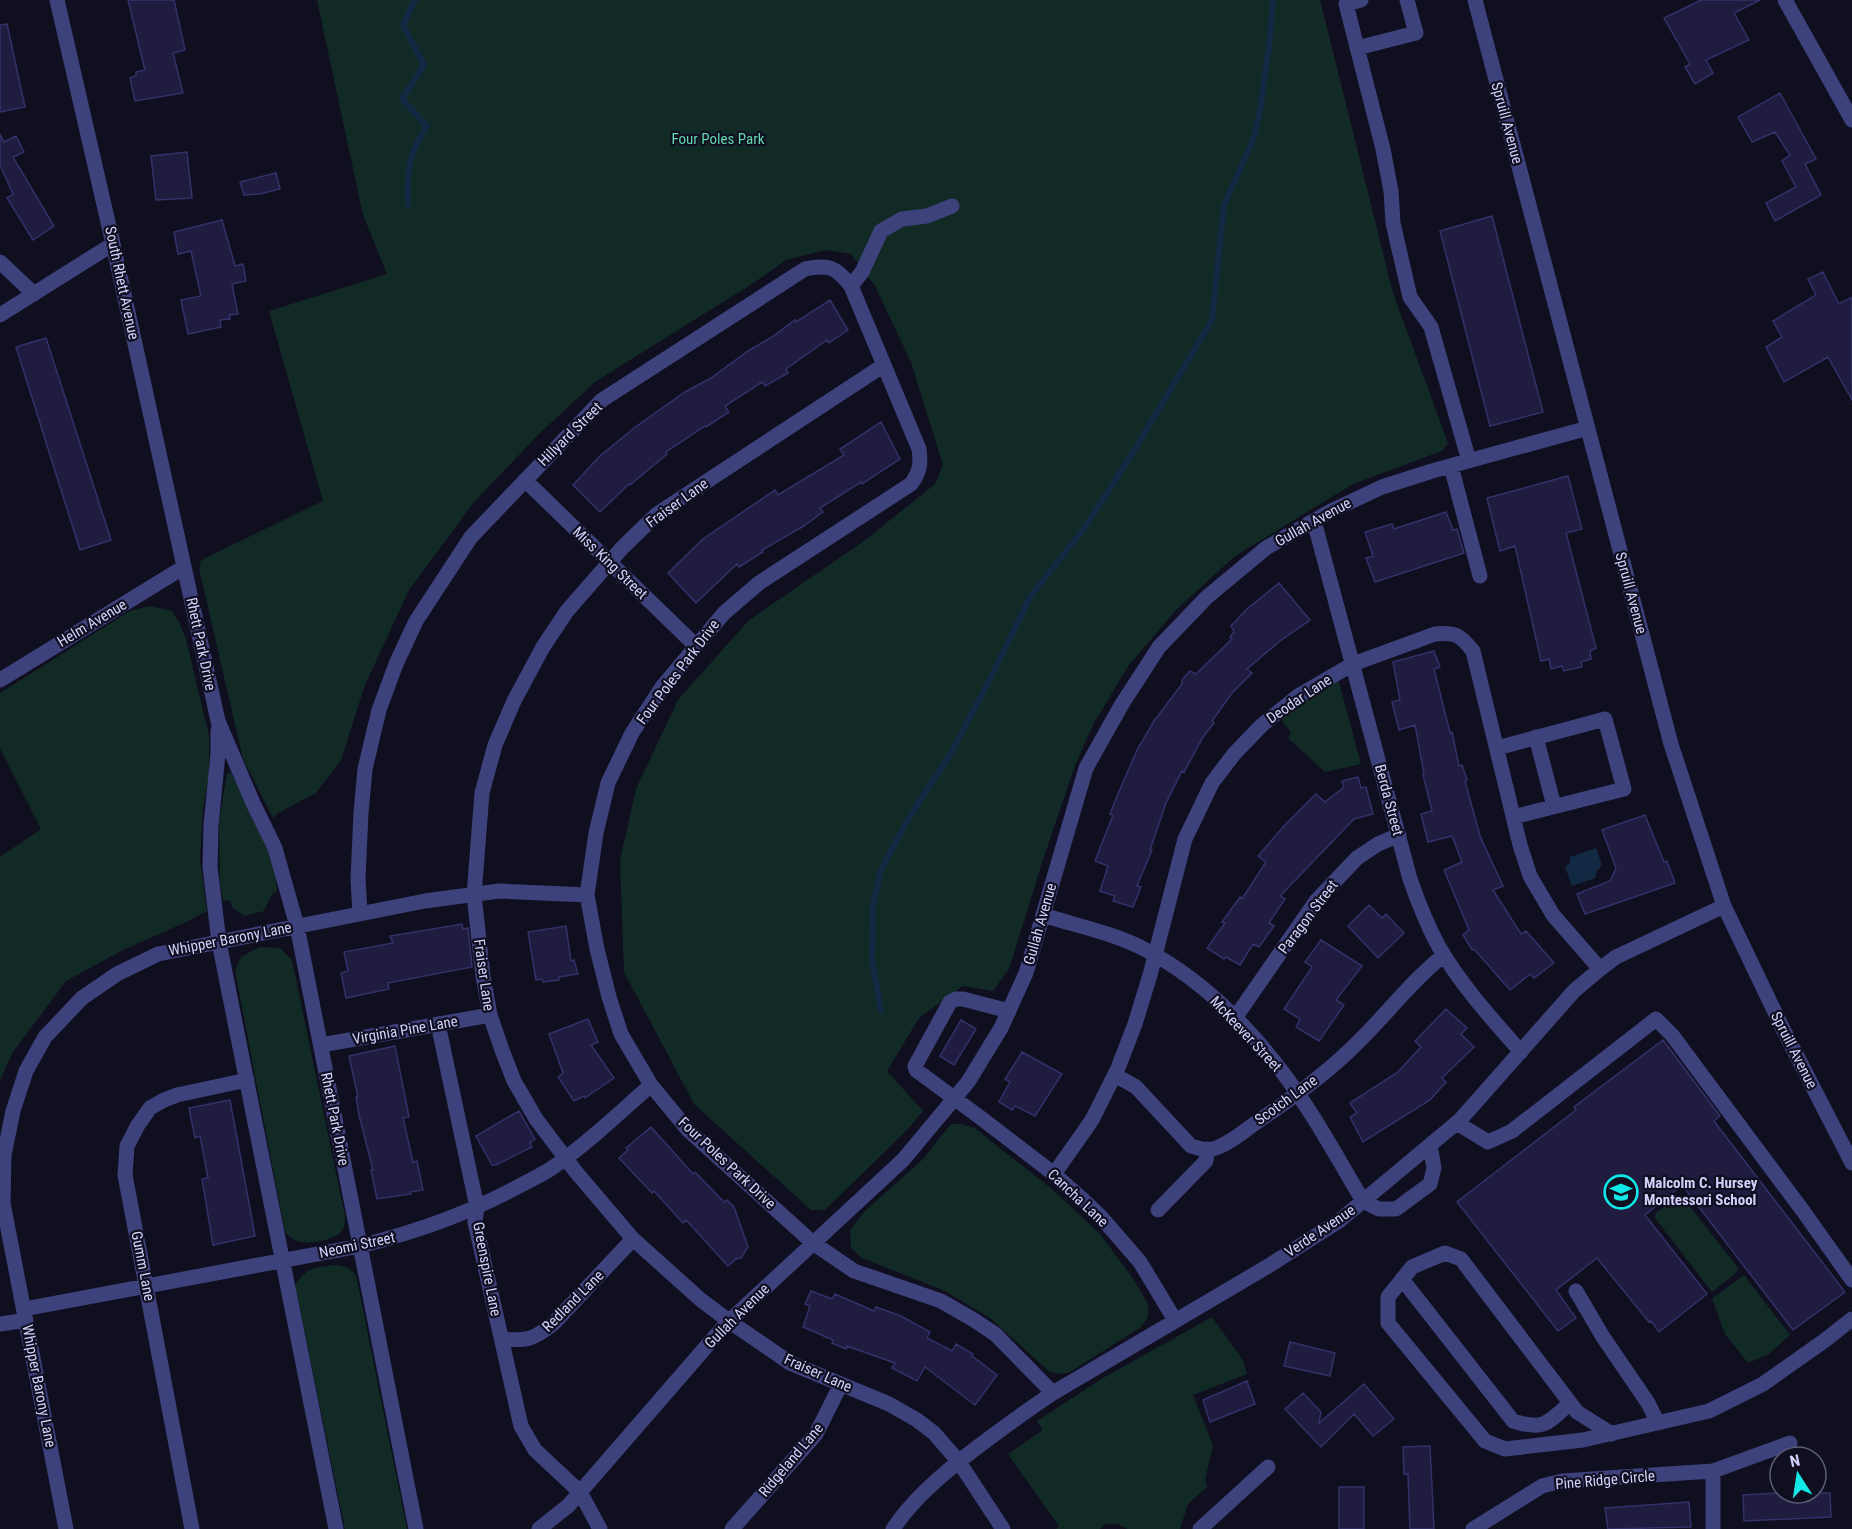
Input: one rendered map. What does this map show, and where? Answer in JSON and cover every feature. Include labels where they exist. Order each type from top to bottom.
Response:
[{"type":"street","name":"South Rhett Avenue","points":[[57,0],[184,567]]},
{"type":"street","points":[[1361,0],[1346,4],[1383,149],[1391,191],[1393,223],[1410,297],[1431,327],[1469,461]]},
{"type":"street","points":[[1357,48],[1416,33],[1407,0]]},
{"type":"street","name":"Spruill Avenue","points":[[1475,0],[1671,744],[1724,906],[1783,1029],[1852,1163]]},
{"type":"street","points":[[1785,0],[1852,120]]},
{"type":"street","points":[[851,286],[862,272],[880,231],[902,219],[927,216],[952,206]]},
{"type":"street","points":[[0,315],[113,244]]},
{"type":"street","points":[[0,262],[34,294]]},
{"type":"street","name":"Hillyard Street","points":[[360,914],[358,879],[365,769],[379,710],[396,664],[416,621],[471,537],[602,400],[805,269],[828,266],[840,272],[851,286],[919,449],[921,464],[918,475]]},
{"type":"street","name":"Fraiser Lane","points":[[884,365],[657,514],[609,562],[567,611],[543,647],[514,701],[495,745],[482,793],[474,895],[490,1015],[514,1082],[536,1119],[565,1158],[633,1239],[729,1322],[790,1363],[889,1404],[934,1433],[958,1462],[1002,1529]]},
{"type":"street","name":"Gullah Avenue","points":[[539,1529],[568,1506],[729,1322],[903,1160],[968,1082],[1001,1028],[1026,973],[1086,768],[1122,704],[1159,647],[1207,597],[1266,549],[1331,511],[1382,487],[1588,428]]},
{"type":"street","points":[[1451,466],[1480,576]]},
{"type":"street","name":"Four Poles Park Drive","points":[[918,475],[910,484],[759,583],[724,613],[662,687],[632,733],[608,783],[596,833],[587,895],[604,978],[621,1034],[651,1085],[688,1130],[813,1243],[854,1270],[941,1301],[974,1320],[995,1334],[1053,1393]]},
{"type":"street","name":"Miss King Street","points":[[525,480],[696,646]]},
{"type":"street","name":"Berda Street","points":[[1314,521],[1410,879],[1422,913],[1444,955],[1493,1020],[1521,1052]]},
{"type":"street","name":"Helm Avenue","points":[[0,680],[184,567]]},
{"type":"street","name":"Rhett Park Drive","points":[[184,567],[218,721],[275,848],[297,926],[416,1529]]},
{"type":"street","name":"Deodar Lane","points":[[1054,1174],[1092,1120],[1115,1075],[1135,1024],[1185,839],[1212,783],[1234,754],[1262,724],[1298,696],[1353,664],[1435,634],[1449,633],[1461,637],[1473,651],[1513,817],[1530,876],[1553,915],[1600,969]]},
{"type":"street","points":[[1497,748],[1605,719],[1624,789],[1513,817]]},
{"type":"street","name":"Rhett Park Drive","points":[[218,721],[218,754],[211,825],[210,867],[219,942],[336,1529]]},
{"type":"street","points":[[1536,737],[1554,806]]},
{"type":"street","name":"Paragon Street","points":[[1235,1018],[1316,902],[1357,858],[1378,844],[1398,835]]},
{"type":"street","name":"Whipper Barony Lane","points":[[66,1529],[25,1314],[6,1247],[3,1203],[4,1155],[13,1111],[26,1071],[45,1037],[82,998],[117,974],[158,954],[425,901],[499,891],[587,895]]},
{"type":"street","name":"Verde Avenue","points":[[893,1529],[900,1517],[931,1484],[992,1435],[1053,1393],[1339,1221],[1458,1123],[1574,991],[1616,957],[1724,906]]},
{"type":"street","name":"McKeever Street","points":[[1043,915],[1107,934],[1146,950],[1191,979],[1223,1005],[1263,1048],[1298,1094],[1363,1201]]},
{"type":"street","name":"Scotch Lane","points":[[1207,1149],[1213,1149],[1228,1142],[1298,1094],[1350,1050],[1391,1009],[1424,971],[1444,955]]},
{"type":"street","name":"Cancha Lane","points":[[1009,1011],[963,999],[950,1002],[915,1066],[918,1073],[955,1098],[1054,1174],[1101,1217],[1140,1262],[1175,1320]]},
{"type":"street","name":"Virginia Pine Lane","points":[[321,1046],[490,1015]]},
{"type":"street","points":[[1458,1123],[1488,1142],[1512,1131],[1656,1020],[1672,1035],[1852,1280]]},
{"type":"street","name":"Greenspire Lane","points":[[438,1024],[477,1207],[475,1222],[521,1426],[535,1450],[580,1492],[600,1529]]},
{"type":"street","points":[[1115,1075],[1136,1087],[1191,1146],[1207,1149],[1206,1161],[1158,1210]]},
{"type":"street","name":"Gumm Lane","points":[[192,1529],[125,1175],[127,1146],[150,1108],[164,1100],[177,1095],[247,1080]]},
{"type":"street","name":"Neomi Street","points":[[0,1324],[25,1314],[147,1286],[360,1246],[424,1229],[497,1198],[542,1173],[603,1128],[651,1085]]},
{"type":"street","points":[[1363,1201],[1379,1209],[1396,1209],[1430,1184],[1434,1168],[1430,1145]]},
{"type":"street","name":"Redland Lane","points":[[502,1339],[525,1341],[539,1335],[553,1324],[633,1239]]},
{"type":"street","points":[[1612,1434],[1577,1412],[1461,1259],[1445,1253],[1412,1267],[1388,1297],[1388,1323],[1485,1440],[1505,1449],[1583,1440],[1612,1434],[1709,1411],[1762,1384],[1824,1341],[1852,1318]]},
{"type":"street","points":[[1402,1279],[1513,1421],[1528,1426],[1546,1424],[1570,1403]]},
{"type":"street","points":[[1576,1291],[1603,1337],[1648,1403],[1658,1423]]},
{"type":"street","name":"Ridgeland Lane","points":[[732,1529],[816,1434],[841,1384]]},
{"type":"street","points":[[1523,1424],[1523,1447]]},
{"type":"street","name":"Pine Ridge Circle","points":[[1473,1529],[1542,1486],[1562,1481],[1713,1471],[1790,1443]]},
{"type":"street","points":[[1200,1529],[1268,1467]]},
{"type":"street","points":[[1713,1471],[1713,1529]]},
{"type":"green space","name":"Four Poles Park","points":[[317,0],[1320,0],[1393,293],[1448,443],[1442,451],[1353,484],[1235,556],[1177,609],[1129,665],[1094,723],[1074,768],[1009,969],[993,991],[963,986],[919,1018],[887,1071],[923,1111],[908,1129],[825,1210],[811,1210],[694,1104],[624,972],[620,860],[636,789],[678,700],[748,621],[864,541],[935,484],[943,465],[911,362],[875,286],[851,254],[825,250],[786,260],[752,284],[595,382],[539,434],[474,502],[409,590],[365,685],[341,760],[316,793],[278,813],[273,818],[243,759],[199,568],[201,560],[323,501],[269,311],[387,274],[363,215]]},
{"type":"green space","points":[[150,606],[172,611],[179,622],[186,639],[209,736],[209,776],[203,808],[200,859],[207,911],[123,950],[66,981],[13,1052],[0,1080],[0,857],[41,829],[0,748],[0,693],[130,611]]},
{"type":"green space","points":[[1339,682],[1361,764],[1325,772],[1288,738],[1291,733],[1281,719],[1283,714],[1310,695]]},
{"type":"green space","points":[[231,772],[253,815],[275,868],[277,892],[272,894],[264,911],[244,916],[233,908],[229,900],[223,901],[220,882],[219,821],[227,774]]},
{"type":"green space","points":[[260,947],[280,948],[292,960],[345,1216],[344,1227],[339,1233],[323,1240],[299,1241],[285,1232],[235,971],[241,957]]},
{"type":"green space","points":[[951,1124],[973,1127],[1052,1189],[1100,1234],[1134,1280],[1148,1304],[1148,1317],[1141,1327],[1070,1372],[1060,1374],[1050,1372],[990,1318],[945,1291],[862,1258],[851,1248],[850,1230],[866,1210],[922,1160]]},
{"type":"green space","points":[[1677,1197],[1685,1200],[1738,1268],[1735,1274],[1712,1292],[1655,1218],[1657,1212]]},
{"type":"green space","points":[[333,1265],[346,1267],[356,1275],[407,1529],[345,1529],[295,1286],[306,1272]]},
{"type":"green space","points":[[1744,1275],[1790,1335],[1769,1354],[1748,1363],[1725,1334],[1712,1299]]},
{"type":"green space","points":[[1212,1317],[1243,1360],[1247,1374],[1193,1395],[1213,1445],[1205,1480],[1207,1487],[1188,1504],[1180,1529],[1128,1529],[1117,1524],[1106,1524],[1100,1529],[1056,1529],[1059,1526],[1008,1454],[1043,1430],[1037,1421],[1103,1378]]},
{"type":"water","points":[[1596,848],[1602,865],[1595,878],[1572,886],[1565,867],[1570,863],[1570,857]]},
{"type":"building","points":[[128,0],[174,0],[185,50],[173,53],[183,93],[135,101],[130,78],[136,76],[136,72],[145,70]]},
{"type":"building","points":[[1701,0],[1760,0],[1734,13],[1749,40],[1706,60],[1713,73],[1695,84],[1685,67],[1690,64],[1664,18]]},
{"type":"building","points":[[7,24],[25,107],[0,112],[0,25]]},
{"type":"building","points":[[1780,93],[1816,159],[1805,164],[1821,195],[1775,221],[1766,203],[1796,187],[1782,161],[1790,155],[1775,132],[1752,142],[1738,117]]},
{"type":"building","points":[[0,134],[4,142],[16,136],[24,152],[13,157],[54,226],[33,240],[7,198],[13,194],[0,165]]},
{"type":"building","points":[[187,152],[192,198],[156,200],[151,156]]},
{"type":"building","points":[[276,173],[280,189],[244,195],[240,182]]},
{"type":"building","points":[[1492,216],[1543,412],[1490,426],[1440,231]]},
{"type":"building","points":[[222,220],[235,266],[243,264],[246,281],[232,284],[238,314],[229,315],[230,319],[220,320],[221,327],[188,334],[181,300],[201,296],[191,251],[178,254],[174,232]]},
{"type":"building","points":[[1823,272],[1839,304],[1852,297],[1852,400],[1828,357],[1784,382],[1766,347],[1782,337],[1773,321],[1816,295],[1808,279]]},
{"type":"building","points":[[830,300],[848,330],[829,343],[827,340],[786,369],[788,373],[765,386],[762,382],[725,406],[729,412],[666,452],[667,454],[629,484],[600,512],[573,485],[600,456],[634,428],[795,320],[796,322]]},
{"type":"building","points":[[46,338],[111,540],[80,550],[16,347]]},
{"type":"building","points":[[881,422],[900,459],[820,508],[823,512],[802,527],[762,550],[763,552],[739,567],[737,564],[696,603],[668,573],[703,539],[775,490],[778,495],[844,455],[840,449]]},
{"type":"building","points":[[1568,476],[1582,529],[1566,533],[1596,648],[1590,651],[1591,659],[1581,662],[1582,667],[1564,671],[1562,666],[1551,669],[1549,659],[1541,661],[1515,546],[1500,551],[1487,498]]},
{"type":"building","points":[[1446,512],[1453,530],[1457,529],[1464,553],[1375,582],[1366,558],[1373,556],[1365,532],[1392,524],[1394,529]]},
{"type":"building","points":[[1279,583],[1310,620],[1280,641],[1247,669],[1252,673],[1232,693],[1212,721],[1214,723],[1203,737],[1184,772],[1182,771],[1166,803],[1150,850],[1152,850],[1137,886],[1141,887],[1133,907],[1113,901],[1115,896],[1100,891],[1108,866],[1095,861],[1113,815],[1110,814],[1138,748],[1154,721],[1182,684],[1182,680],[1190,671],[1196,674],[1232,639],[1230,637],[1234,632],[1231,626],[1248,608]]},
{"type":"building","points":[[1434,651],[1440,667],[1434,669],[1459,766],[1462,765],[1467,780],[1465,781],[1480,836],[1503,886],[1493,890],[1521,934],[1526,931],[1554,963],[1534,978],[1530,974],[1510,990],[1474,949],[1472,950],[1463,935],[1469,930],[1444,870],[1462,862],[1452,836],[1428,842],[1421,814],[1432,811],[1423,775],[1415,725],[1399,730],[1392,702],[1400,700],[1393,662]]},
{"type":"building","points":[[1358,777],[1361,788],[1366,787],[1373,814],[1354,819],[1280,896],[1285,899],[1269,923],[1274,926],[1259,947],[1253,944],[1240,965],[1226,957],[1224,959],[1207,948],[1225,923],[1222,922],[1240,897],[1242,899],[1266,862],[1258,856],[1284,826],[1316,794],[1325,802],[1344,787],[1342,781]]},
{"type":"building","points":[[1645,815],[1675,883],[1585,914],[1577,894],[1610,881],[1616,868],[1602,830]]},
{"type":"building","points":[[1369,905],[1382,918],[1386,914],[1404,933],[1378,958],[1348,926]]},
{"type":"building","points":[[462,924],[463,929],[468,928],[472,967],[388,983],[389,989],[346,998],[341,973],[348,971],[344,952],[393,943],[390,936]]},
{"type":"building","points":[[566,926],[571,961],[574,960],[578,974],[559,977],[559,980],[543,982],[542,979],[536,980],[528,932]]},
{"type":"building","points":[[1321,940],[1362,966],[1336,1000],[1344,1005],[1319,1041],[1296,1027],[1300,1019],[1284,1009],[1312,967],[1305,962]]},
{"type":"building","points":[[1446,1009],[1467,1028],[1461,1034],[1474,1047],[1442,1078],[1446,1082],[1430,1100],[1363,1142],[1350,1117],[1357,1113],[1350,1103],[1398,1072],[1421,1047],[1415,1041]]},
{"type":"building","points":[[588,1019],[598,1042],[591,1045],[614,1078],[585,1098],[584,1096],[574,1101],[558,1077],[563,1073],[549,1034]]},
{"type":"building","points":[[961,1020],[976,1029],[954,1065],[940,1056]]},
{"type":"building","points":[[1663,1040],[1720,1116],[1714,1121],[1845,1292],[1793,1330],[1682,1185],[1645,1215],[1707,1294],[1659,1332],[1597,1258],[1556,1290],[1576,1318],[1558,1331],[1457,1202],[1576,1110],[1574,1107]]},
{"type":"building","points":[[395,1046],[409,1117],[403,1118],[413,1162],[417,1161],[423,1190],[377,1199],[349,1056]]},
{"type":"building","points":[[1022,1052],[1062,1074],[1035,1116],[1015,1106],[1012,1110],[999,1102],[1010,1082],[1005,1079]]},
{"type":"building","points":[[230,1100],[255,1236],[213,1245],[202,1179],[208,1178],[200,1136],[195,1138],[189,1108]]},
{"type":"building","points":[[519,1111],[535,1139],[530,1143],[532,1147],[492,1165],[476,1136]]},
{"type":"building","points":[[651,1127],[693,1174],[695,1172],[724,1202],[727,1200],[734,1207],[748,1247],[741,1258],[728,1266],[686,1220],[683,1223],[619,1158],[628,1150],[626,1148]]},
{"type":"building","points":[[811,1291],[832,1299],[835,1294],[874,1311],[876,1307],[901,1316],[930,1332],[927,1338],[952,1351],[956,1344],[973,1354],[972,1356],[997,1375],[975,1405],[925,1367],[917,1381],[892,1368],[895,1363],[832,1343],[833,1340],[803,1327],[810,1306],[805,1304]]},
{"type":"building","points":[[1290,1342],[1335,1353],[1330,1376],[1284,1366]]},
{"type":"building","points":[[1247,1381],[1255,1404],[1210,1422],[1203,1400]]},
{"type":"building","points":[[1364,1384],[1394,1419],[1373,1436],[1354,1414],[1321,1447],[1285,1409],[1303,1393],[1321,1412],[1319,1423]]},
{"type":"building","points":[[1430,1446],[1434,1529],[1410,1529],[1408,1474],[1404,1474],[1403,1447]]},
{"type":"building","points":[[1339,1487],[1364,1487],[1364,1529],[1339,1529]]},
{"type":"building","points":[[1828,1493],[1830,1493],[1831,1517],[1744,1521],[1743,1495],[1768,1494],[1768,1505],[1828,1505]]},
{"type":"building","points":[[1689,1502],[1691,1527],[1608,1529],[1605,1508]]},
{"type":"waterway","points":[[408,205],[408,182],[412,155],[427,126],[402,99],[424,65],[403,25],[415,0]]},
{"type":"waterway","points":[[881,1011],[872,959],[873,906],[881,870],[907,821],[951,753],[1030,597],[1085,527],[1129,459],[1212,320],[1224,205],[1253,140],[1259,117],[1273,0]]},
{"type":"place","name":"Malcolm C. Hursey Montessori School","points":[[1621,1192]]}]
